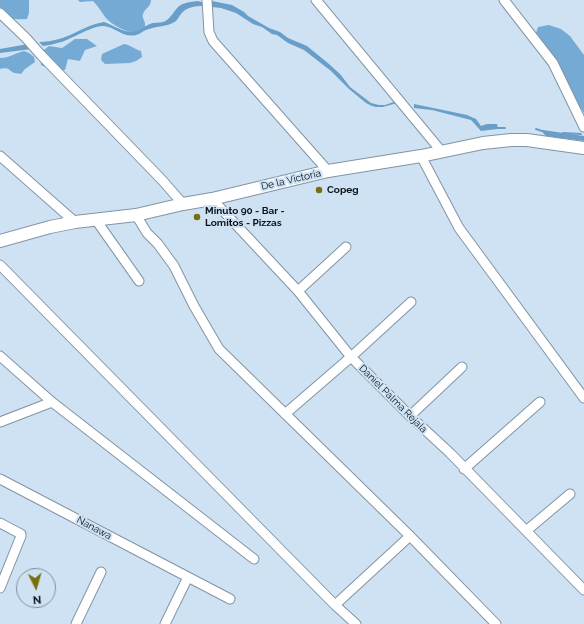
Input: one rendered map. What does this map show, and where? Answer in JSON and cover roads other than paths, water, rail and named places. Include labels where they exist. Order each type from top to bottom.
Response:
[{"type":"main road","name":"De la Victoria","points":[[0,241],[50,226],[136,215],[212,199],[328,171],[421,156],[483,143],[527,140],[584,148]]},
{"type":"street","points":[[316,0],[442,152]]},
{"type":"street","points":[[504,0],[552,63],[584,128]]},
{"type":"street","points":[[207,5],[209,32],[213,40],[328,171]]},
{"type":"street","points":[[0,13],[26,38],[162,180],[183,204]]},
{"type":"street","points":[[0,156],[75,222]]},
{"type":"street","points":[[421,156],[459,228],[584,398]]},
{"type":"street","name":"Daniel Palma Rejala","points":[[212,199],[298,291],[351,357],[410,416],[450,453],[584,590]]},
{"type":"street","points":[[136,215],[147,233],[158,244],[174,266],[194,306],[219,349],[410,536],[496,624]]},
{"type":"street","points":[[96,220],[139,281]]},
{"type":"street","points":[[298,291],[346,247]]},
{"type":"street","points":[[0,265],[335,605],[356,624]]},
{"type":"street","points":[[285,414],[351,357],[411,302]]},
{"type":"street","points":[[0,356],[52,402],[254,559]]},
{"type":"street","points":[[410,416],[462,366]]},
{"type":"street","points":[[0,422],[52,402]]},
{"type":"street","points":[[464,469],[540,402]]},
{"type":"street","name":"Nanawa","points":[[0,479],[230,599]]},
{"type":"street","points":[[526,531],[570,494]]},
{"type":"street","points":[[0,523],[21,534],[0,588]]},
{"type":"street","points":[[335,605],[410,536]]},
{"type":"street","points":[[76,624],[101,572]]},
{"type":"street","points":[[165,624],[188,577]]},
{"type":"waterway","points":[[496,128],[505,128]]},
{"type":"waterway","points":[[536,129],[545,132]]},
{"type":"waterway","points":[[563,133],[581,134]]},
{"type":"place","name":"Copeg","points":[[319,190]]},
{"type":"place","name":"Minuto 90 - Bar - Lomitos - Pizzas","points":[[197,217]]}]
